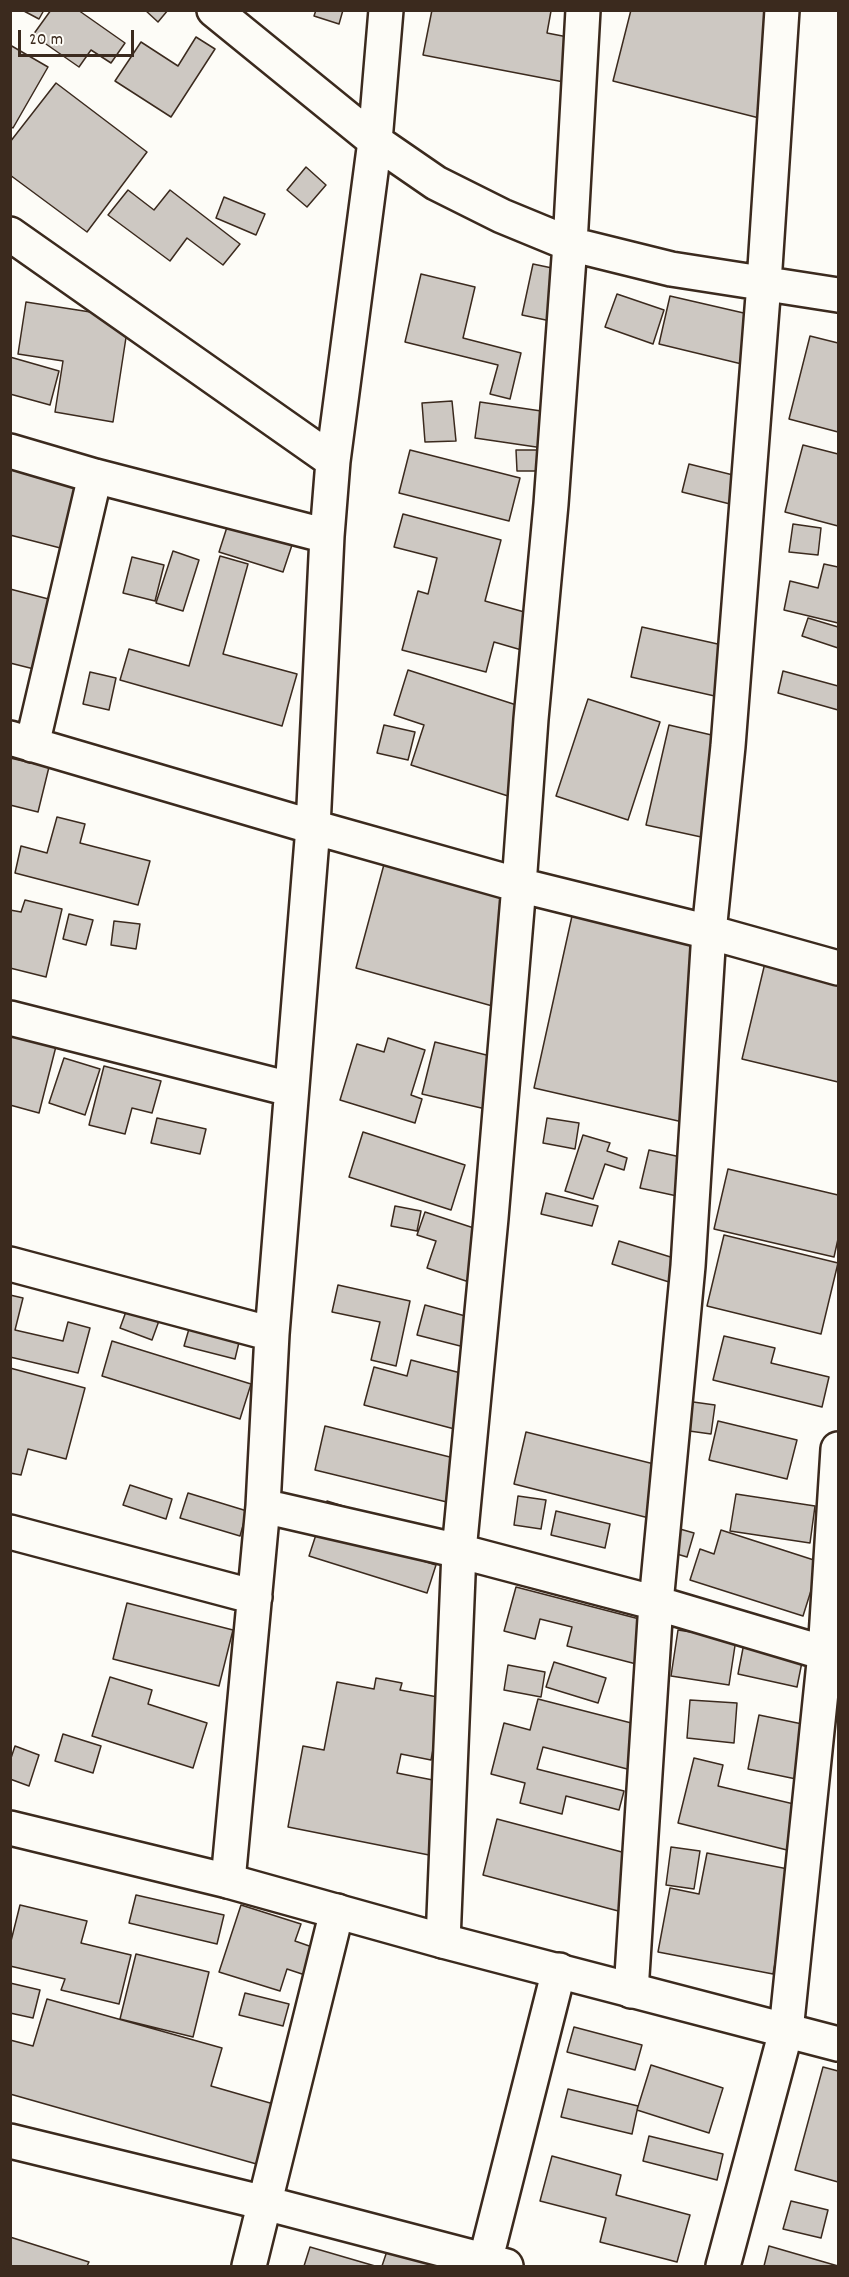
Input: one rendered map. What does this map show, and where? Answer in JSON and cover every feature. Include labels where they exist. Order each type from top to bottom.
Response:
[{"type":"street","points":[[214,10],[375,141],[436,183],[502,216],[570,244],[671,269],[838,295]]},
{"type":"street","points":[[228,1881],[263,1506],[272,1334],[290,1089],[313,827],[327,536],[333,461],[375,141],[386,10]]},
{"type":"street","points":[[443,1941],[459,1551],[490,1230],[531,719],[551,504],[570,244],[583,10]]},
{"type":"street","points":[[631,1991],[656,1603],[688,1266],[709,932],[728,746],[764,284],[782,10]]},
{"type":"street","points":[[10,234],[333,461]]},
{"type":"street","points":[[10,451],[95,476],[327,536]]},
{"type":"street","points":[[95,476],[21,741],[519,885],[709,932],[838,968]]},
{"type":"street","points":[[10,1018],[290,1089]]},
{"type":"street","points":[[10,1264],[272,1334]]},
{"type":"street","points":[[723,2266],[786,2031],[832,1655],[838,1449]]},
{"type":"street","points":[[263,1506],[459,1551],[656,1603],[832,1655]]},
{"type":"street","points":[[10,1532],[255,1597]]},
{"type":"street","points":[[10,1828],[228,1881],[443,1941],[838,2044]]},
{"type":"street","points":[[249,2266],[337,1911]]},
{"type":"street","points":[[10,2141],[265,2203],[492,2265],[559,1970]]},
{"type":"building","points":[[22,10],[44,10],[39,19]]},
{"type":"building","points":[[51,10],[78,10],[125,43],[111,63],[91,50],[79,67],[33,35]]},
{"type":"building","points":[[145,10],[168,10],[158,22]]},
{"type":"building","points":[[316,10],[343,10],[339,24],[314,16]]},
{"type":"building","points":[[432,10],[551,11],[547,33],[578,39],[569,83],[423,55]]},
{"type":"building","points":[[631,10],[799,10],[771,121],[613,81]]},
{"type":"building","points":[[196,37],[215,49],[171,117],[115,81],[141,42],[178,66]]},
{"type":"building","points":[[10,45],[48,67],[13,128],[10,126]]},
{"type":"building","points":[[56,83],[147,152],[87,232],[10,175],[10,142]]},
{"type":"building","points":[[306,167],[326,185],[307,207],[287,190]]},
{"type":"building","points":[[128,190],[154,210],[170,190],[240,244],[223,265],[187,238],[170,261],[108,215]]},
{"type":"building","points":[[224,197],[265,214],[256,235],[216,218]]},
{"type":"building","points":[[533,264],[571,272],[560,323],[522,315]]},
{"type":"building","points":[[421,274],[475,287],[463,338],[521,353],[510,399],[490,394],[498,365],[405,342]]},
{"type":"building","points":[[617,294],[664,310],[653,344],[605,327]]},
{"type":"building","points":[[670,296],[761,317],[750,366],[659,344]]},
{"type":"building","points":[[26,302],[129,318],[113,422],[55,412],[63,361],[18,354]]},
{"type":"building","points":[[810,336],[838,343],[838,432],[789,419]]},
{"type":"building","points":[[10,357],[59,371],[50,405],[10,394]]},
{"type":"building","points":[[452,401],[456,441],[425,442],[422,403]]},
{"type":"building","points":[[480,402],[548,412],[543,448],[475,438]]},
{"type":"building","points":[[803,445],[838,454],[838,526],[785,512]]},
{"type":"building","points":[[10,450],[92,471],[72,551],[10,535]]},
{"type":"building","points":[[410,450],[520,478],[509,521],[399,493]]},
{"type":"building","points":[[516,450],[543,450],[543,471],[517,471]]},
{"type":"building","points":[[689,464],[741,477],[734,505],[682,492]]},
{"type":"building","points":[[403,514],[501,540],[485,601],[535,615],[525,651],[494,642],[486,672],[402,650],[418,591],[428,594],[437,558],[394,547]]},
{"type":"building","points":[[228,524],[292,545],[283,572],[219,552]]},
{"type":"building","points":[[793,524],[821,528],[818,555],[789,552]]},
{"type":"building","points":[[173,551],[199,560],[183,611],[156,603]]},
{"type":"building","points":[[220,556],[248,564],[223,654],[297,674],[282,726],[120,680],[129,649],[189,666]]},
{"type":"building","points":[[132,557],[164,565],[155,601],[123,593]]},
{"type":"building","points":[[824,564],[838,567],[838,623],[784,610],[790,581],[818,588]]},
{"type":"building","points":[[10,589],[60,602],[42,671],[10,663]]},
{"type":"building","points":[[808,618],[838,627],[838,648],[802,636]]},
{"type":"building","points":[[642,627],[731,647],[719,697],[631,677]]},
{"type":"building","points":[[408,670],[535,711],[508,796],[411,765],[424,725],[394,715]]},
{"type":"building","points":[[783,671],[838,686],[838,710],[778,693]]},
{"type":"building","points":[[90,672],[116,678],[109,710],[83,704]]},
{"type":"building","points":[[588,699],[660,722],[628,820],[556,796]]},
{"type":"building","points":[[384,725],[415,732],[408,760],[377,753]]},
{"type":"building","points":[[669,725],[737,741],[715,840],[646,825]]},
{"type":"building","points":[[10,758],[49,767],[38,812],[10,805]]},
{"type":"building","points":[[57,817],[85,824],[80,843],[150,861],[138,905],[15,873],[21,846],[47,853]]},
{"type":"building","points":[[386,857],[527,896],[496,1007],[356,968]]},
{"type":"building","points":[[25,900],[62,909],[46,977],[10,968],[10,910],[21,912]]},
{"type":"building","points":[[69,914],[93,920],[86,945],[63,939]]},
{"type":"building","points":[[572,916],[726,950],[687,1123],[534,1088]]},
{"type":"building","points":[[114,921],[140,924],[136,949],[111,945]]},
{"type":"building","points":[[770,942],[838,959],[838,1082],[742,1059]]},
{"type":"building","points":[[10,1001],[64,1015],[39,1113],[10,1105]]},
{"type":"building","points":[[388,1038],[425,1050],[411,1095],[422,1099],[415,1123],[340,1100],[357,1044],[384,1052]]},
{"type":"building","points":[[435,1042],[506,1060],[494,1111],[422,1094]]},
{"type":"building","points":[[64,1058],[100,1069],[85,1115],[49,1103]]},
{"type":"building","points":[[104,1066],[161,1081],[152,1113],[132,1108],[125,1134],[89,1125]]},
{"type":"building","points":[[157,1118],[206,1129],[200,1154],[151,1143]]},
{"type":"building","points":[[547,1118],[579,1123],[575,1149],[543,1143]]},
{"type":"building","points":[[363,1132],[465,1165],[451,1210],[349,1177]]},
{"type":"building","points":[[583,1135],[610,1143],[607,1151],[627,1158],[624,1170],[605,1164],[593,1199],[565,1191]]},
{"type":"building","points":[[649,1150],[685,1158],[677,1196],[640,1188]]},
{"type":"building","points":[[728,1169],[838,1195],[838,1239],[834,1257],[714,1229]]},
{"type":"building","points":[[546,1193],[598,1206],[592,1226],[541,1214]]},
{"type":"building","points":[[395,1206],[421,1211],[417,1231],[391,1226]]},
{"type":"building","points":[[425,1212],[486,1232],[469,1282],[427,1268],[436,1241],[417,1235]]},
{"type":"building","points":[[724,1235],[838,1263],[821,1334],[707,1306]]},
{"type":"building","points":[[619,1241],[677,1259],[669,1282],[612,1264]]},
{"type":"building","points":[[338,1285],[410,1301],[396,1366],[371,1360],[380,1322],[332,1312]]},
{"type":"building","points":[[10,1295],[23,1298],[15,1330],[63,1341],[68,1322],[90,1328],[78,1373],[10,1357]]},
{"type":"building","points":[[425,1305],[480,1320],[472,1349],[417,1335]]},
{"type":"building","points":[[128,1306],[160,1318],[152,1340],[120,1328]]},
{"type":"building","points":[[191,1322],[241,1334],[235,1359],[184,1346]]},
{"type":"building","points":[[724,1336],[775,1348],[771,1363],[829,1377],[822,1407],[713,1380]]},
{"type":"building","points":[[112,1341],[251,1384],[240,1419],[102,1376]]},
{"type":"building","points":[[411,1360],[476,1377],[462,1431],[364,1405],[374,1367],[407,1376]]},
{"type":"building","points":[[10,1368],[85,1388],[66,1459],[28,1449],[21,1475],[10,1473]]},
{"type":"building","points":[[686,1401],[715,1405],[711,1434],[682,1430]]},
{"type":"building","points":[[718,1421],[797,1440],[787,1479],[709,1460]]},
{"type":"building","points":[[325,1426],[466,1461],[455,1504],[315,1470]]},
{"type":"building","points":[[526,1432],[666,1467],[653,1519],[514,1484]]},
{"type":"building","points":[[130,1485],[172,1499],[166,1519],[123,1505]]},
{"type":"building","points":[[188,1493],[247,1511],[240,1536],[180,1518]]},
{"type":"building","points":[[736,1494],[815,1506],[810,1543],[730,1531]]},
{"type":"building","points":[[518,1496],[546,1500],[541,1529],[514,1525]]},
{"type":"building","points":[[327,1501],[423,1531],[414,1558],[436,1565],[427,1593],[309,1556]]},
{"type":"building","points":[[556,1511],[610,1524],[605,1548],[551,1535]]},
{"type":"building","points":[[666,1525],[694,1533],[687,1557],[660,1549]]},
{"type":"building","points":[[721,1530],[820,1562],[803,1616],[690,1580],[700,1549],[714,1554]]},
{"type":"building","points":[[516,1587],[651,1622],[640,1665],[567,1646],[572,1627],[540,1619],[535,1639],[504,1631]]},
{"type":"building","points":[[127,1603],[233,1630],[219,1686],[113,1659]]},
{"type":"building","points":[[678,1630],[736,1639],[729,1685],[671,1676]]},
{"type":"building","points":[[744,1643],[803,1657],[797,1687],[738,1674]]},
{"type":"building","points":[[554,1662],[606,1678],[598,1703],[546,1687]]},
{"type":"building","points":[[508,1665],[545,1672],[541,1697],[504,1690]]},
{"type":"building","points":[[110,1677],[152,1690],[148,1704],[207,1723],[193,1768],[92,1736]]},
{"type":"building","points":[[376,1678],[402,1683],[400,1690],[443,1698],[431,1760],[401,1754],[397,1773],[443,1782],[429,1855],[288,1827],[303,1746],[324,1750],[337,1682],[374,1689]]},
{"type":"building","points":[[538,1699],[643,1726],[631,1770],[543,1747],[537,1769],[624,1791],[619,1810],[566,1796],[562,1814],[520,1803],[525,1783],[491,1774],[504,1723],[530,1730]]},
{"type":"building","points":[[690,1700],[737,1703],[734,1743],[687,1738]]},
{"type":"building","points":[[759,1715],[807,1725],[796,1779],[748,1769]]},
{"type":"building","points":[[63,1734],[101,1746],[93,1773],[55,1761]]},
{"type":"building","points":[[15,1746],[39,1755],[29,1786],[10,1779],[10,1761]]},
{"type":"building","points":[[694,1758],[723,1765],[718,1786],[798,1805],[787,1850],[678,1823]]},
{"type":"building","points":[[497,1819],[637,1856],[622,1912],[483,1875]]},
{"type":"building","points":[[671,1847],[700,1851],[694,1889],[666,1885]]},
{"type":"building","points":[[707,1853],[793,1870],[773,1974],[658,1952],[670,1888],[699,1894]]},
{"type":"building","points":[[136,1895],[224,1915],[217,1944],[129,1923]]},
{"type":"building","points":[[20,1905],[87,1921],[81,1943],[131,1955],[119,2004],[61,1990],[65,1979],[10,1966],[10,1945]]},
{"type":"building","points":[[241,1905],[301,1924],[295,1941],[335,1955],[326,1982],[287,1969],[280,1991],[219,1972]]},
{"type":"building","points":[[136,1954],[209,1972],[193,2037],[120,2019]]},
{"type":"building","points":[[10,1983],[40,1990],[33,2018],[10,2013]]},
{"type":"building","points":[[245,1993],[289,2004],[283,2026],[239,2015]]},
{"type":"building","points":[[47,1999],[222,2048],[211,2086],[277,2105],[260,2165],[10,2094],[10,2040],[33,2046]]},
{"type":"building","points":[[574,2027],[642,2045],[635,2070],[567,2052]]},
{"type":"building","points":[[651,2065],[723,2088],[709,2133],[637,2110]]},
{"type":"building","points":[[823,2067],[838,2071],[838,2182],[795,2170]]},
{"type":"building","points":[[568,2089],[638,2106],[632,2134],[561,2117]]},
{"type":"building","points":[[649,2136],[723,2154],[717,2180],[643,2161]]},
{"type":"building","points":[[552,2156],[621,2175],[616,2195],[690,2215],[677,2262],[600,2242],[606,2218],[540,2201]]},
{"type":"building","points":[[791,2201],[828,2210],[821,2238],[783,2229]]},
{"type":"building","points":[[10,2237],[89,2262],[87,2266],[10,2266]]},
{"type":"building","points":[[769,2246],[838,2266],[764,2266]]},
{"type":"building","points":[[310,2247],[375,2266],[304,2266]]},
{"type":"building","points":[[387,2251],[440,2266],[382,2266]]}]
